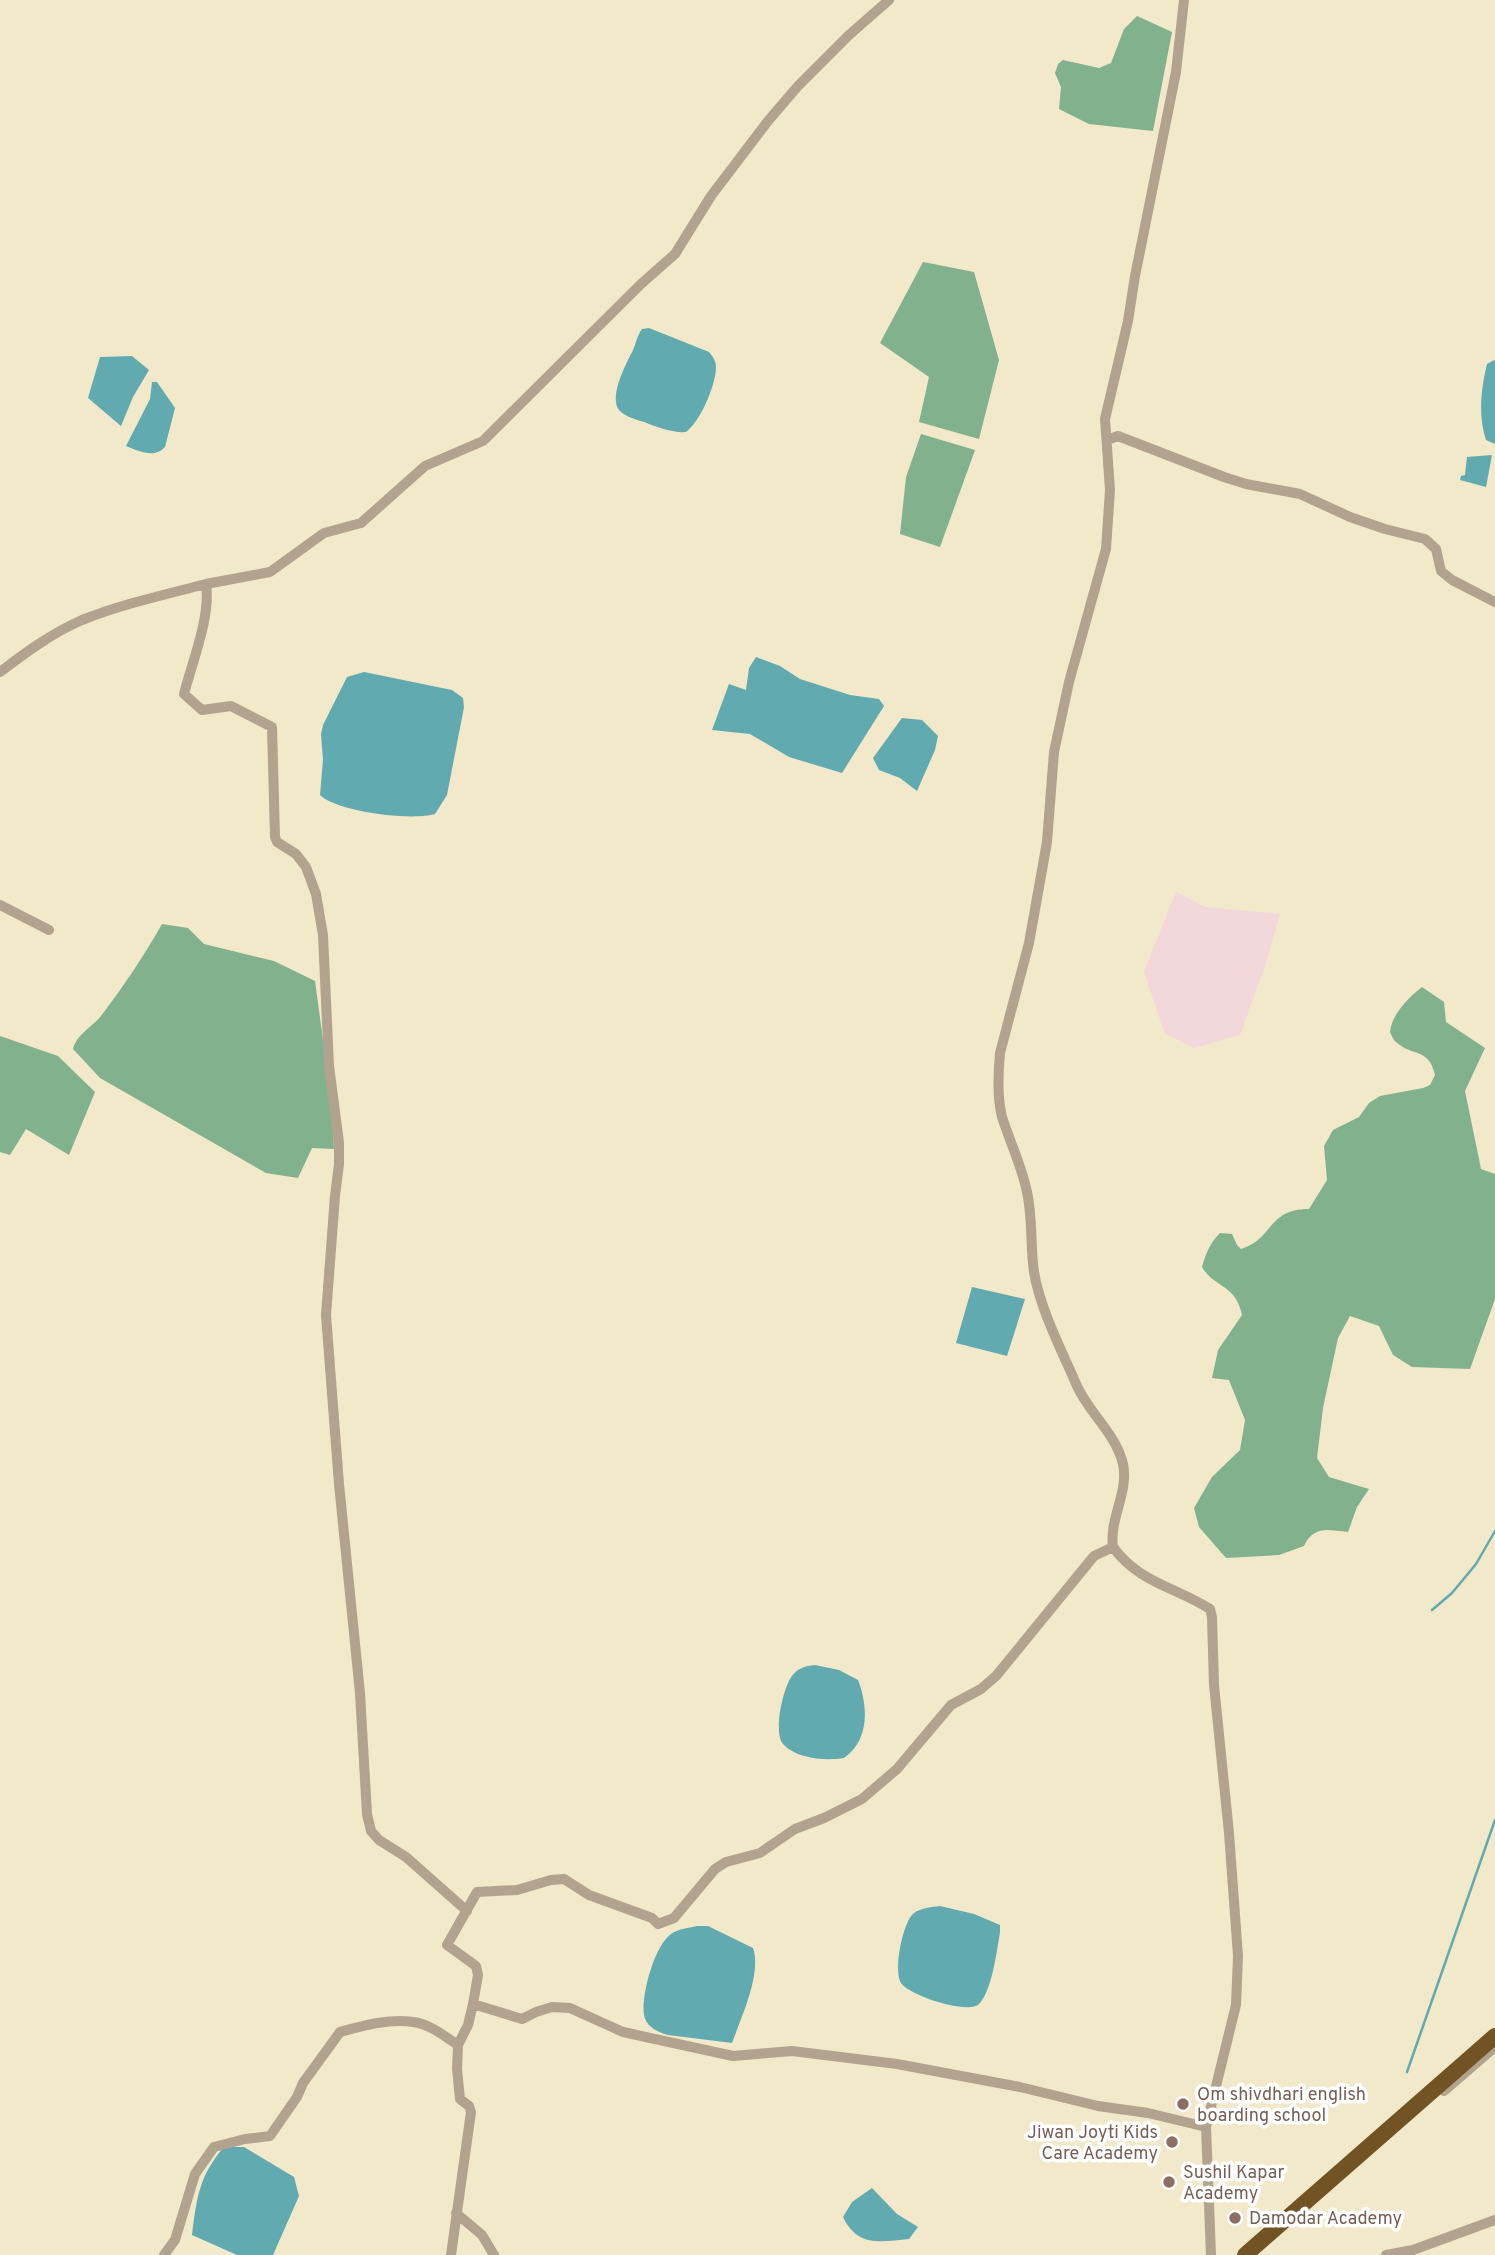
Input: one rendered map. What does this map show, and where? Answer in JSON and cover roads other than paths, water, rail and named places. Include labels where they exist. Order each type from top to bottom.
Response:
[{"type":"highway","points":[[1246,2255],[1495,2036]]},
{"type":"street","points":[[0,672],[25,652],[80,621],[140,601],[206,584],[270,572],[324,533],[361,523],[425,466],[483,441],[641,284],[676,254],[711,196],[775,113],[849,34],[889,0]]},
{"type":"street","points":[[1184,0],[1175,72],[1128,321],[1105,419],[1110,512],[1106,550],[1069,682],[1054,752],[1045,855],[1029,943],[1000,1053],[999,1072],[1001,1114],[1027,1191],[1033,1230],[1034,1270],[1040,1296],[1079,1390],[1106,1430],[1123,1464],[1122,1498],[1113,1527],[1113,1547],[1134,1570],[1157,1583],[1191,1596],[1210,1609],[1212,1617],[1214,1685],[1238,1956],[1236,2005],[1206,2127],[1210,2255]]},
{"type":"street","points":[[1107,440],[1118,436],[1215,474],[1246,484],[1300,494],[1350,517],[1425,539],[1436,549],[1441,571],[1452,580],[1495,601]]},
{"type":"street","points":[[206,584],[208,596],[205,614],[184,694],[202,710],[231,706],[272,727],[275,837],[277,842],[296,854],[306,867],[316,894],[323,935],[329,1066],[339,1154],[326,1315],[339,1484],[360,1693],[367,1814],[371,1831],[379,1840],[406,1857],[467,1911]]},
{"type":"street","points":[[0,905],[49,930]]},
{"type":"street","points":[[451,2255],[471,2112],[469,2106],[460,2099],[458,2045],[468,2025],[478,1975],[476,1966],[447,1945],[477,1892],[517,1890],[564,1879],[589,1895],[652,1918],[658,1924],[674,1918],[715,1870],[726,1862],[760,1853],[794,1829],[862,1799],[897,1769],[951,1705],[981,1689],[996,1676],[1094,1556],[1113,1547]]},
{"type":"street","points":[[473,2004],[522,2019],[552,2007],[570,2008],[623,2032],[733,2056],[792,2051],[898,2064],[1206,2127]]},
{"type":"street","points":[[163,2255],[175,2240],[195,2174],[214,2147],[270,2136],[297,2097],[303,2083],[340,2032],[398,2021],[415,2022],[432,2028],[458,2045]]},
{"type":"street","points":[[1262,2243],[1495,2048]]},
{"type":"street","points":[[456,2213],[482,2235],[494,2255]]},
{"type":"street","points":[[1386,2255],[1413,2250],[1495,2220]]},
{"type":"water","points":[[649,328],[709,352],[715,361],[715,375],[710,393],[702,412],[686,432],[667,430],[629,417],[619,410],[616,404],[622,374],[640,332]]},
{"type":"water","points":[[132,356],[149,370],[133,397],[121,426],[88,398],[100,357]]},
{"type":"water","points":[[1494,360],[1495,444],[1486,440],[1481,412],[1487,364]]},
{"type":"water","points":[[152,382],[157,382],[175,408],[165,447],[156,453],[141,452],[126,446],[150,399]]},
{"type":"water","points":[[1492,455],[1486,487],[1460,480],[1461,476],[1465,475],[1467,457]]},
{"type":"water","points":[[756,657],[780,666],[800,679],[850,695],[879,699],[884,706],[842,773],[789,757],[750,734],[712,730],[729,684],[746,690],[749,668]]},
{"type":"water","points":[[364,672],[452,690],[463,698],[464,707],[447,795],[435,814],[375,814],[342,806],[320,795],[323,725],[347,677]]},
{"type":"water","points":[[902,718],[922,720],[938,736],[935,750],[917,791],[900,778],[879,770],[873,758]]},
{"type":"water","points":[[972,1287],[1025,1299],[1007,1356],[956,1343]]},
{"type":"water","points":[[815,1665],[839,1670],[858,1680],[864,1701],[864,1722],[859,1742],[844,1758],[820,1759],[803,1756],[789,1749],[780,1738],[780,1710],[789,1682],[799,1669]]},
{"type":"water","points":[[940,1906],[974,1914],[1000,1925],[991,1980],[984,1998],[973,2007],[951,2005],[926,1998],[906,1988],[899,1977],[900,1946],[910,1918],[920,1910]]},
{"type":"water","points":[[708,1926],[753,1948],[753,1982],[732,2043],[668,2035],[653,2028],[645,2019],[647,1984],[659,1949],[674,1932]]},
{"type":"water","points":[[224,2147],[244,2147],[294,2177],[299,2196],[273,2255],[237,2255],[192,2235],[200,2188],[209,2168]]},
{"type":"water","points":[[872,2188],[897,2214],[918,2227],[909,2239],[870,2240],[855,2234],[849,2227],[843,2217],[852,2202]]},
{"type":"waterway","points":[[1432,1610],[1452,1593],[1476,1564],[1495,1531]]},
{"type":"waterway","points":[[1407,2072],[1495,1820]]},
{"type":"place","name":"Om shivdhari english boarding school","points":[[1183,2104]]},
{"type":"place","name":"Jiwan Joyti Kids Care Academy","points":[[1172,2142]]},
{"type":"place","name":"Sushil Kapar Academy","points":[[1169,2182]]},
{"type":"place","name":"Damodar Academy","points":[[1235,2218]]}]
